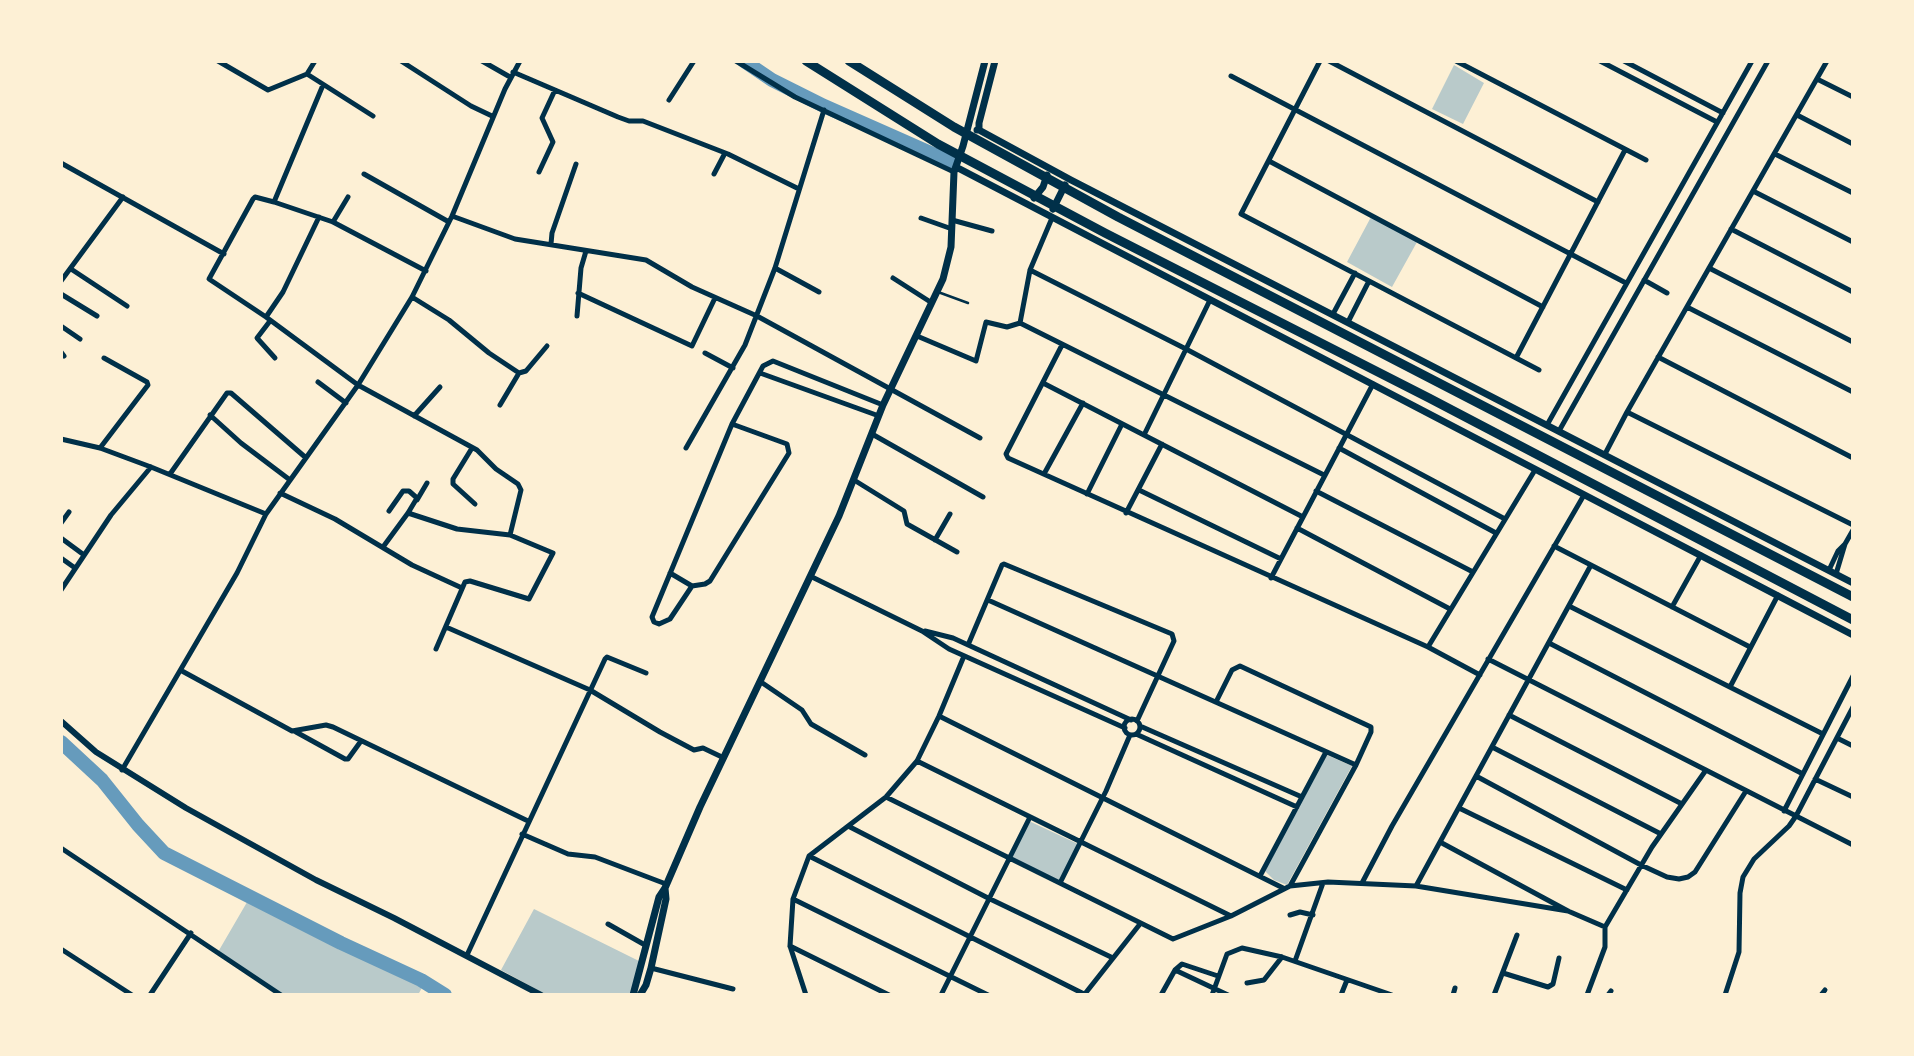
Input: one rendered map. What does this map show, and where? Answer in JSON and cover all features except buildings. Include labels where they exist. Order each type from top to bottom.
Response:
[{"type":"highway","points":[[806,61],[938,144],[1853,620]]},
{"type":"highway","points":[[849,61],[1000,153],[1118,217],[1853,597]]},
{"type":"highway","points":[[1416,391],[1422,385],[1425,375]]},
{"type":"highway","points":[[1429,398],[1431,387],[1437,382]]},
{"type":"main road","points":[[633,995],[659,897],[810,576],[854,480],[883,405],[937,292],[947,265],[955,169],[985,61]]},
{"type":"main road","points":[[963,146],[979,130],[995,61]]},
{"type":"main road","points":[[979,130],[1853,583]]},
{"type":"main road","points":[[1028,205],[1042,187],[1049,168]]},
{"type":"main road","points":[[955,169],[1853,635]]},
{"type":"main road","points":[[1050,218],[1070,179]]},
{"type":"main road","points":[[640,995],[651,968],[666,899],[666,886]]},
{"type":"street","points":[[218,61],[268,90],[307,74],[315,61]]},
{"type":"street","points":[[482,61],[618,117],[629,121],[643,121],[725,153],[799,189]]},
{"type":"street","points":[[124,766],[182,671],[237,573],[266,514],[358,385],[412,297],[450,219],[492,116],[520,61]]},
{"type":"street","points":[[669,100],[694,61]]},
{"type":"street","points":[[736,61],[787,92],[955,169]]},
{"type":"street","points":[[1320,61],[1241,211],[1242,215],[1539,370]]},
{"type":"street","points":[[1329,61],[1598,202]]},
{"type":"street","points":[[1456,61],[1646,160]]},
{"type":"street","points":[[1474,71],[1478,61]]},
{"type":"street","points":[[1600,61],[1717,122]]},
{"type":"street","points":[[1624,61],[1723,113]]},
{"type":"street","points":[[1559,431],[1768,61]]},
{"type":"street","points":[[1605,454],[1827,61]]},
{"type":"street","points":[[404,62],[471,106],[492,116]]},
{"type":"street","points":[[1547,425],[1749,62]]},
{"type":"street","points":[[307,74],[373,116]]},
{"type":"street","points":[[1231,76],[1626,282]]},
{"type":"street","points":[[1817,79],[1853,97]]},
{"type":"street","points":[[274,202],[323,85]]},
{"type":"street","points":[[539,172],[553,142],[542,118],[555,90]]},
{"type":"street","points":[[686,448],[733,368],[757,316],[775,268],[824,110]]},
{"type":"street","points":[[1797,115],[1853,144]]},
{"type":"street","points":[[1516,358],[1625,150]]},
{"type":"street","points":[[714,174],[725,153]]},
{"type":"street","points":[[1774,154],[1853,194]]},
{"type":"street","points":[[1269,160],[1543,307]]},
{"type":"street","points":[[61,163],[224,254]]},
{"type":"street","points":[[551,244],[552,233],[576,163]]},
{"type":"street","points":[[363,174],[450,219],[514,239],[646,260],[715,298],[757,316],[980,438]]},
{"type":"street","points":[[1754,191],[1853,243]]},
{"type":"street","points":[[61,281],[123,197]]},
{"type":"street","points":[[333,222],[348,197]]},
{"type":"street","points":[[426,271],[333,222],[260,198],[253,199],[209,279],[358,385],[480,452],[496,469],[520,487],[510,535]]},
{"type":"street","points":[[1671,203],[1682,211]]},
{"type":"street","points":[[275,358],[257,338],[283,292],[319,217]]},
{"type":"street","points":[[920,218],[992,231]]},
{"type":"street","points":[[917,336],[976,360],[986,322],[1013,327],[1020,323],[1030,270],[1050,218]]},
{"type":"street","points":[[1731,229],[1853,292]]},
{"type":"street","points":[[577,316],[580,268],[586,251]]},
{"type":"street","points":[[775,268],[819,292]]},
{"type":"street","points":[[1709,268],[1853,342]]},
{"type":"street","points":[[71,269],[127,306]]},
{"type":"street","points":[[1030,270],[1186,349],[1505,519]]},
{"type":"street","points":[[1333,314],[1355,273]]},
{"type":"street","points":[[892,278],[932,303]]},
{"type":"street","points":[[1644,280],[1667,293]]},
{"type":"street","points":[[1348,322],[1369,281]]},
{"type":"street","points":[[579,293],[692,346],[715,298]]},
{"type":"street","points":[[61,294],[97,316]]},
{"type":"street","points":[[412,297],[449,320],[489,353],[519,373]]},
{"type":"street","points":[[1144,435],[1210,300]]},
{"type":"street","points":[[1687,307],[1853,392]]},
{"type":"street","points":[[1020,323],[1324,475]]},
{"type":"street","points":[[61,326],[80,339]]},
{"type":"street","points":[[1062,345],[1006,456],[1126,513],[1428,647],[1480,675]]},
{"type":"street","points":[[499,405],[519,373],[526,371],[547,346]]},
{"type":"street","points":[[705,353],[733,368]]},
{"type":"street","points":[[1658,357],[1853,458]]},
{"type":"street","points":[[100,448],[148,385],[104,358]]},
{"type":"street","points":[[692,586],[670,619],[659,624],[654,622],[652,617],[732,424],[764,366],[773,361],[883,405]]},
{"type":"street","points":[[760,373],[879,416]]},
{"type":"street","points":[[318,382],[346,402]]},
{"type":"street","points":[[1043,383],[1303,517]]},
{"type":"street","points":[[1271,578],[1373,384]]},
{"type":"street","points":[[414,416],[440,387]]},
{"type":"street","points":[[170,474],[227,393],[231,393],[305,457]]},
{"type":"street","points":[[1044,474],[1083,403]]},
{"type":"street","points":[[1627,412],[1853,528],[1838,551],[1832,572]]},
{"type":"street","points":[[210,415],[241,443],[290,480]]},
{"type":"street","points":[[670,573],[692,586],[710,581],[789,453],[787,444],[732,424]]},
{"type":"street","points":[[1087,494],[1122,424]]},
{"type":"street","points":[[872,434],[983,498]]},
{"type":"street","points":[[61,439],[100,448],[266,514]]},
{"type":"street","points":[[1126,513],[1163,444]]},
{"type":"street","points":[[472,448],[453,479],[453,484],[475,504]]},
{"type":"street","points":[[1339,448],[1496,533]]},
{"type":"street","points":[[61,590],[111,515],[151,467]]},
{"type":"street","points":[[1428,647],[1535,470]]},
{"type":"street","points":[[854,480],[905,511],[907,524],[957,552]]},
{"type":"street","points":[[383,547],[427,483]]},
{"type":"street","points":[[1139,490],[1281,559]]},
{"type":"street","points":[[389,512],[403,491],[410,491],[417,500]]},
{"type":"street","points":[[1316,491],[1473,572]]},
{"type":"street","points":[[280,494],[335,519],[412,565],[461,588]]},
{"type":"street","points":[[1362,883],[1392,826],[1584,495]]},
{"type":"street","points":[[61,523],[69,512]]},
{"type":"street","points":[[408,513],[464,530],[510,535],[553,553],[531,598],[526,599],[470,581],[465,582],[436,649]]},
{"type":"street","points":[[935,540],[950,513]]},
{"type":"street","points":[[1297,528],[1450,609]]},
{"type":"street","points":[[61,538],[84,555]]},
{"type":"street","points":[[1554,546],[1750,647]]},
{"type":"street","points":[[1672,607],[1701,555]]},
{"type":"street","points":[[61,558],[75,568]]},
{"type":"street","points":[[968,645],[1004,564],[1172,634],[1174,641],[1133,734],[1060,883]]},
{"type":"street","points":[[1416,887],[1591,565]]},
{"type":"street","points":[[810,576],[922,631],[941,645],[964,656],[1297,807]]},
{"type":"street","points":[[1730,687],[1778,595]]},
{"type":"street","points":[[988,600],[1356,765]]},
{"type":"street","points":[[1569,606],[1823,734]]},
{"type":"street","points":[[446,627],[590,690],[694,750],[703,748],[724,758]]},
{"type":"street","points":[[922,631],[953,638],[1302,797]]},
{"type":"street","points":[[1549,643],[1803,774]]},
{"type":"street","points":[[806,995],[790,946],[793,898],[809,856],[887,797],[917,761],[964,656]]},
{"type":"street","points":[[468,954],[527,821],[607,657],[646,673]]},
{"type":"street","points":[[1489,659],[1853,845]]},
{"type":"street","points":[[1216,702],[1232,670],[1240,666],[1370,725],[1371,732],[1356,765],[1290,886]]},
{"type":"street","points":[[182,671],[345,759],[348,759],[361,741]]},
{"type":"street","points":[[1784,811],[1853,676]]},
{"type":"street","points":[[761,682],[802,710],[811,724],[865,755]]},
{"type":"street","points":[[1725,995],[1739,952],[1740,893],[1743,877],[1754,859],[1796,816],[1853,707]]},
{"type":"street","points":[[1510,715],[1682,804]]},
{"type":"street","points":[[939,716],[1283,888]]},
{"type":"street","points":[[61,721],[96,752],[316,880],[468,954],[541,995]]},
{"type":"street","points":[[1125,728],[1126,723],[1136,722]]},
{"type":"street","points":[[296,732],[326,725],[527,821]]},
{"type":"street","points":[[1837,738],[1853,746]]},
{"type":"street","points":[[1492,747],[1661,834]]},
{"type":"street","points":[[1260,876],[1326,752]]},
{"type":"street","points":[[917,761],[1231,916]]},
{"type":"street","points":[[1587,995],[1605,947],[1605,927],[1641,865],[1706,770]]},
{"type":"street","points":[[1476,776],[1641,865],[1667,877],[1679,879],[1689,877],[1695,872],[1746,791]]},
{"type":"street","points":[[1815,779],[1853,797]]},
{"type":"street","points":[[887,797],[1140,924],[1176,938],[1231,916],[1283,888],[1328,882],[1416,887],[1568,911]]},
{"type":"street","points":[[1459,808],[1627,890]]},
{"type":"street","points":[[941,995],[1030,817]]},
{"type":"street","points":[[850,827],[1113,958]]},
{"type":"street","points":[[522,834],[568,854],[595,857],[666,886]]},
{"type":"street","points":[[1440,842],[1568,911],[1605,927]]},
{"type":"street","points":[[61,848],[281,995]]},
{"type":"street","points":[[809,856],[1084,995],[1140,924]]},
{"type":"street","points":[[1295,961],[1318,897],[1328,882]]},
{"type":"street","points":[[793,898],[988,995]]},
{"type":"street","points":[[1290,915],[1300,912],[1312,915]]},
{"type":"street","points":[[608,924],[645,945]]},
{"type":"street","points":[[150,995],[191,933]]},
{"type":"street","points":[[1494,995],[1517,935]]},
{"type":"street","points":[[790,946],[889,995]]},
{"type":"street","points":[[1213,992],[1227,954],[1242,948],[1295,961],[1392,995]]},
{"type":"street","points":[[61,949],[132,995]]},
{"type":"street","points":[[1247,983],[1264,980],[1282,957]]},
{"type":"street","points":[[1503,973],[1548,987],[1553,984],[1559,958]]},
{"type":"street","points":[[1161,995],[1175,970],[1184,963],[1218,976]]},
{"type":"street","points":[[651,968],[733,989]]},
{"type":"street","points":[[1175,970],[1213,992],[1228,995]]},
{"type":"street","points":[[1341,995],[1347,980]]},
{"type":"lane","points":[[937,292],[968,303]]},
{"type":"shaded area","points":[[1454,65],[1484,83],[1463,124],[1432,109]]},
{"type":"shaded area","points":[[1371,217],[1417,242],[1392,287],[1347,262]]},
{"type":"shaded area","points":[[1327,755],[1352,766],[1287,885],[1274,880],[1265,871]]},
{"type":"shaded area","points":[[1029,821],[1078,844],[1059,880],[1012,858]]},
{"type":"shaded area","points":[[250,897],[425,982],[418,995],[281,995],[218,952]]},
{"type":"shaded area","points":[[534,909],[639,961],[634,995],[547,995],[501,970]]},
{"type":"waterway","points":[[744,61],[772,80],[824,106],[953,163]]},
{"type":"waterway","points":[[61,742],[102,780],[164,853],[341,943],[421,980],[445,995]]}]
